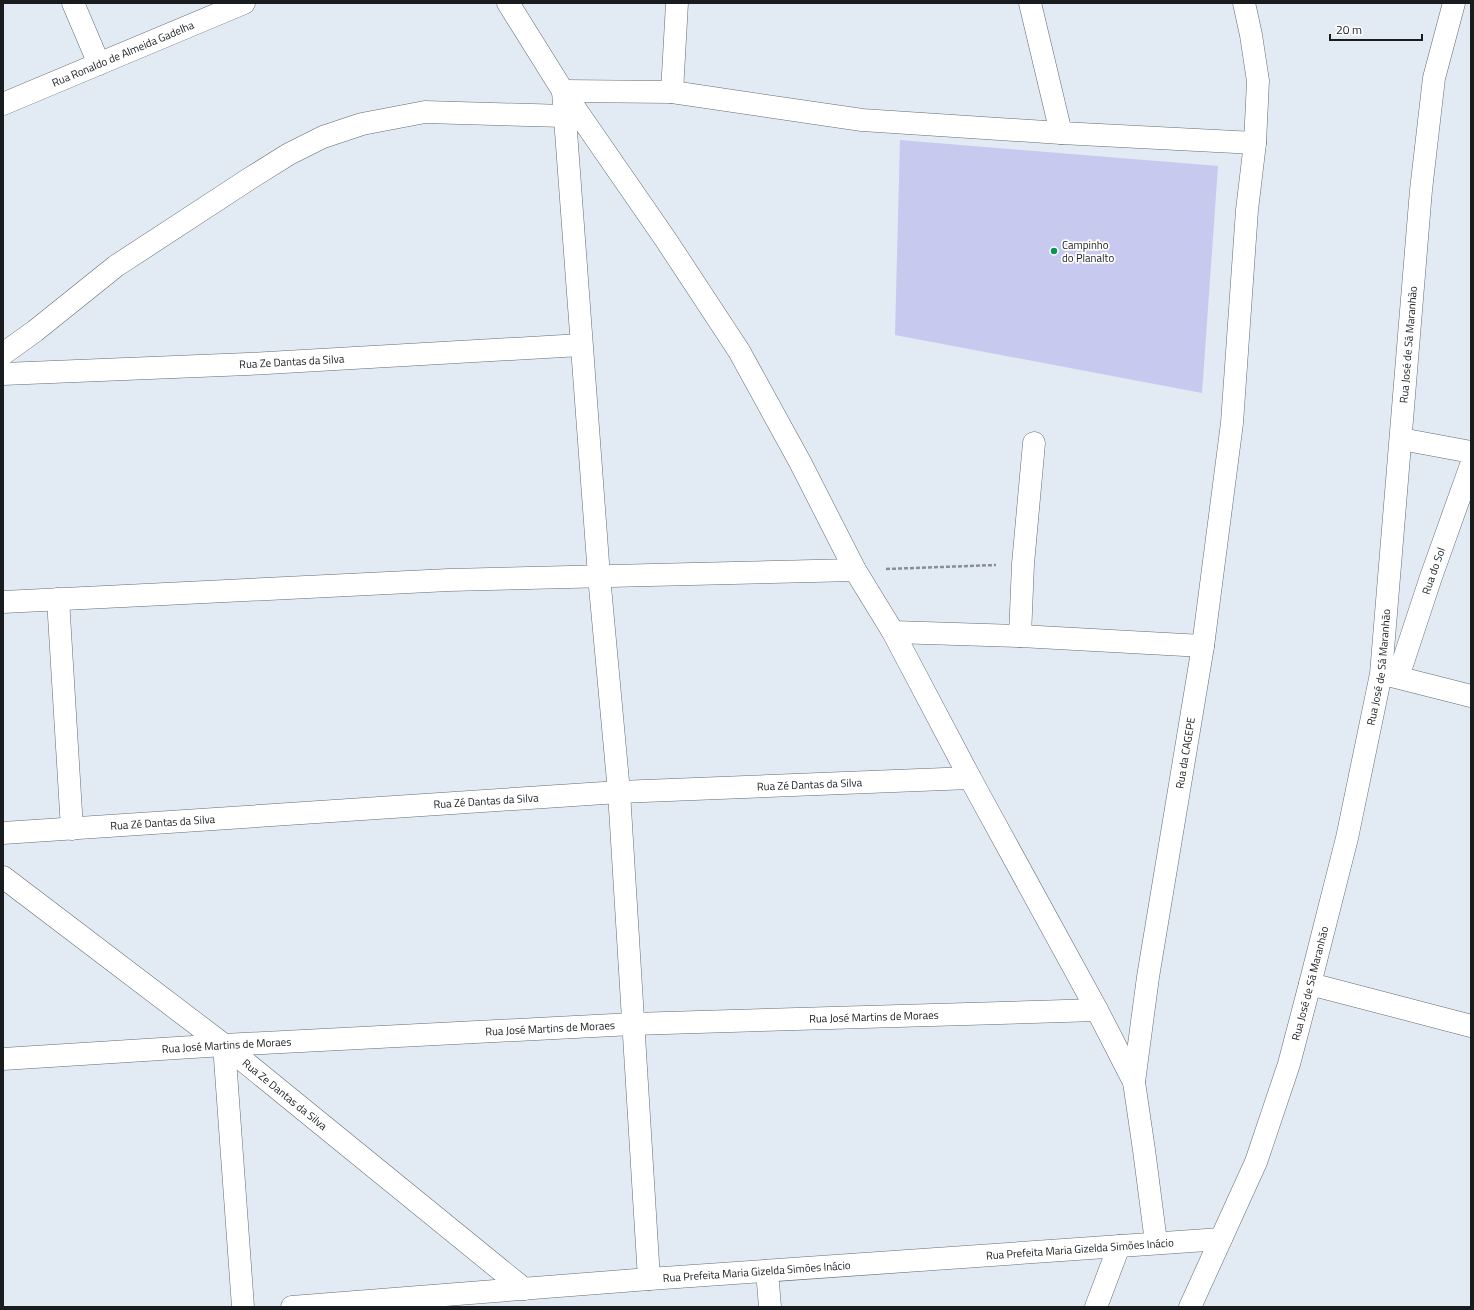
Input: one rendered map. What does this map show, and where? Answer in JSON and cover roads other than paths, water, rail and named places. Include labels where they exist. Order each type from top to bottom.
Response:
[{"type":"street","points":[[73,3],[99,64]]},
{"type":"street","name":"Rua Ronaldo de Almeida Gadelha","points":[[3,104],[244,3]]},
{"type":"street","points":[[508,3],[562,91],[666,240],[739,351],[800,462],[856,570],[893,632],[970,778],[1097,1010],[1134,1082],[1156,1242]]},
{"type":"street","points":[[672,92],[677,3]]},
{"type":"street","points":[[1030,3],[1061,133]]},
{"type":"street","name":"Rua da CAGEPE","points":[[1134,1082],[1148,977],[1203,646],[1232,423],[1247,210],[1255,143],[1258,81],[1251,35],[1244,3]]},
{"type":"street","name":"Rua José de Sá Maranhão","points":[[1190,1307],[1256,1162],[1289,1064],[1390,676],[1401,439],[1421,190],[1434,78],[1454,3]]},
{"type":"street","points":[[562,91],[672,92],[862,120],[1061,133],[1255,143]]},
{"type":"street","points":[[562,91],[581,345],[619,792],[649,1279]]},
{"type":"street","points":[[3,354],[35,331],[116,266],[269,166],[323,137],[362,124],[425,112],[565,116]]},
{"type":"street","name":"Rua Ze Dantas da Silva","points":[[3,374],[256,364],[581,345]]},
{"type":"street","points":[[1401,439],[1471,452]]},
{"type":"street","points":[[1020,636],[1023,564],[1034,443]]},
{"type":"street","name":"Rua do Sol","points":[[1390,676],[1431,577],[1471,465]]},
{"type":"street","points":[[3,602],[449,580],[856,570]]},
{"type":"street","points":[[58,599],[72,829]]},
{"type":"street","points":[[893,632],[1020,636],[1203,646]]},
{"type":"street","points":[[1390,676],[1471,696]]},
{"type":"street","name":"Rua Zé Dantas da Silva","points":[[3,833],[619,792],[970,778]]},
{"type":"street","name":"Rua Ze Dantas da Silva","points":[[3,876],[224,1045],[524,1289]]},
{"type":"street","points":[[1310,984],[1471,1026]]},
{"type":"street","name":"Rua José Martins de Moraes","points":[[3,1059],[224,1045],[633,1024],[1097,1010]]},
{"type":"street","points":[[224,1045],[242,1307]]},
{"type":"street","name":"Rua Prefeita Maria Gizelda Simões Inácio","points":[[292,1307],[353,1305],[649,1279],[1119,1246],[1156,1242],[1221,1239]]},
{"type":"street","points":[[1096,1307],[1119,1246]]},
{"type":"street","points":[[767,1271],[770,1307]]},
{"type":"place","name":"Campinho do Planalto","points":[[1054,251]]}]
